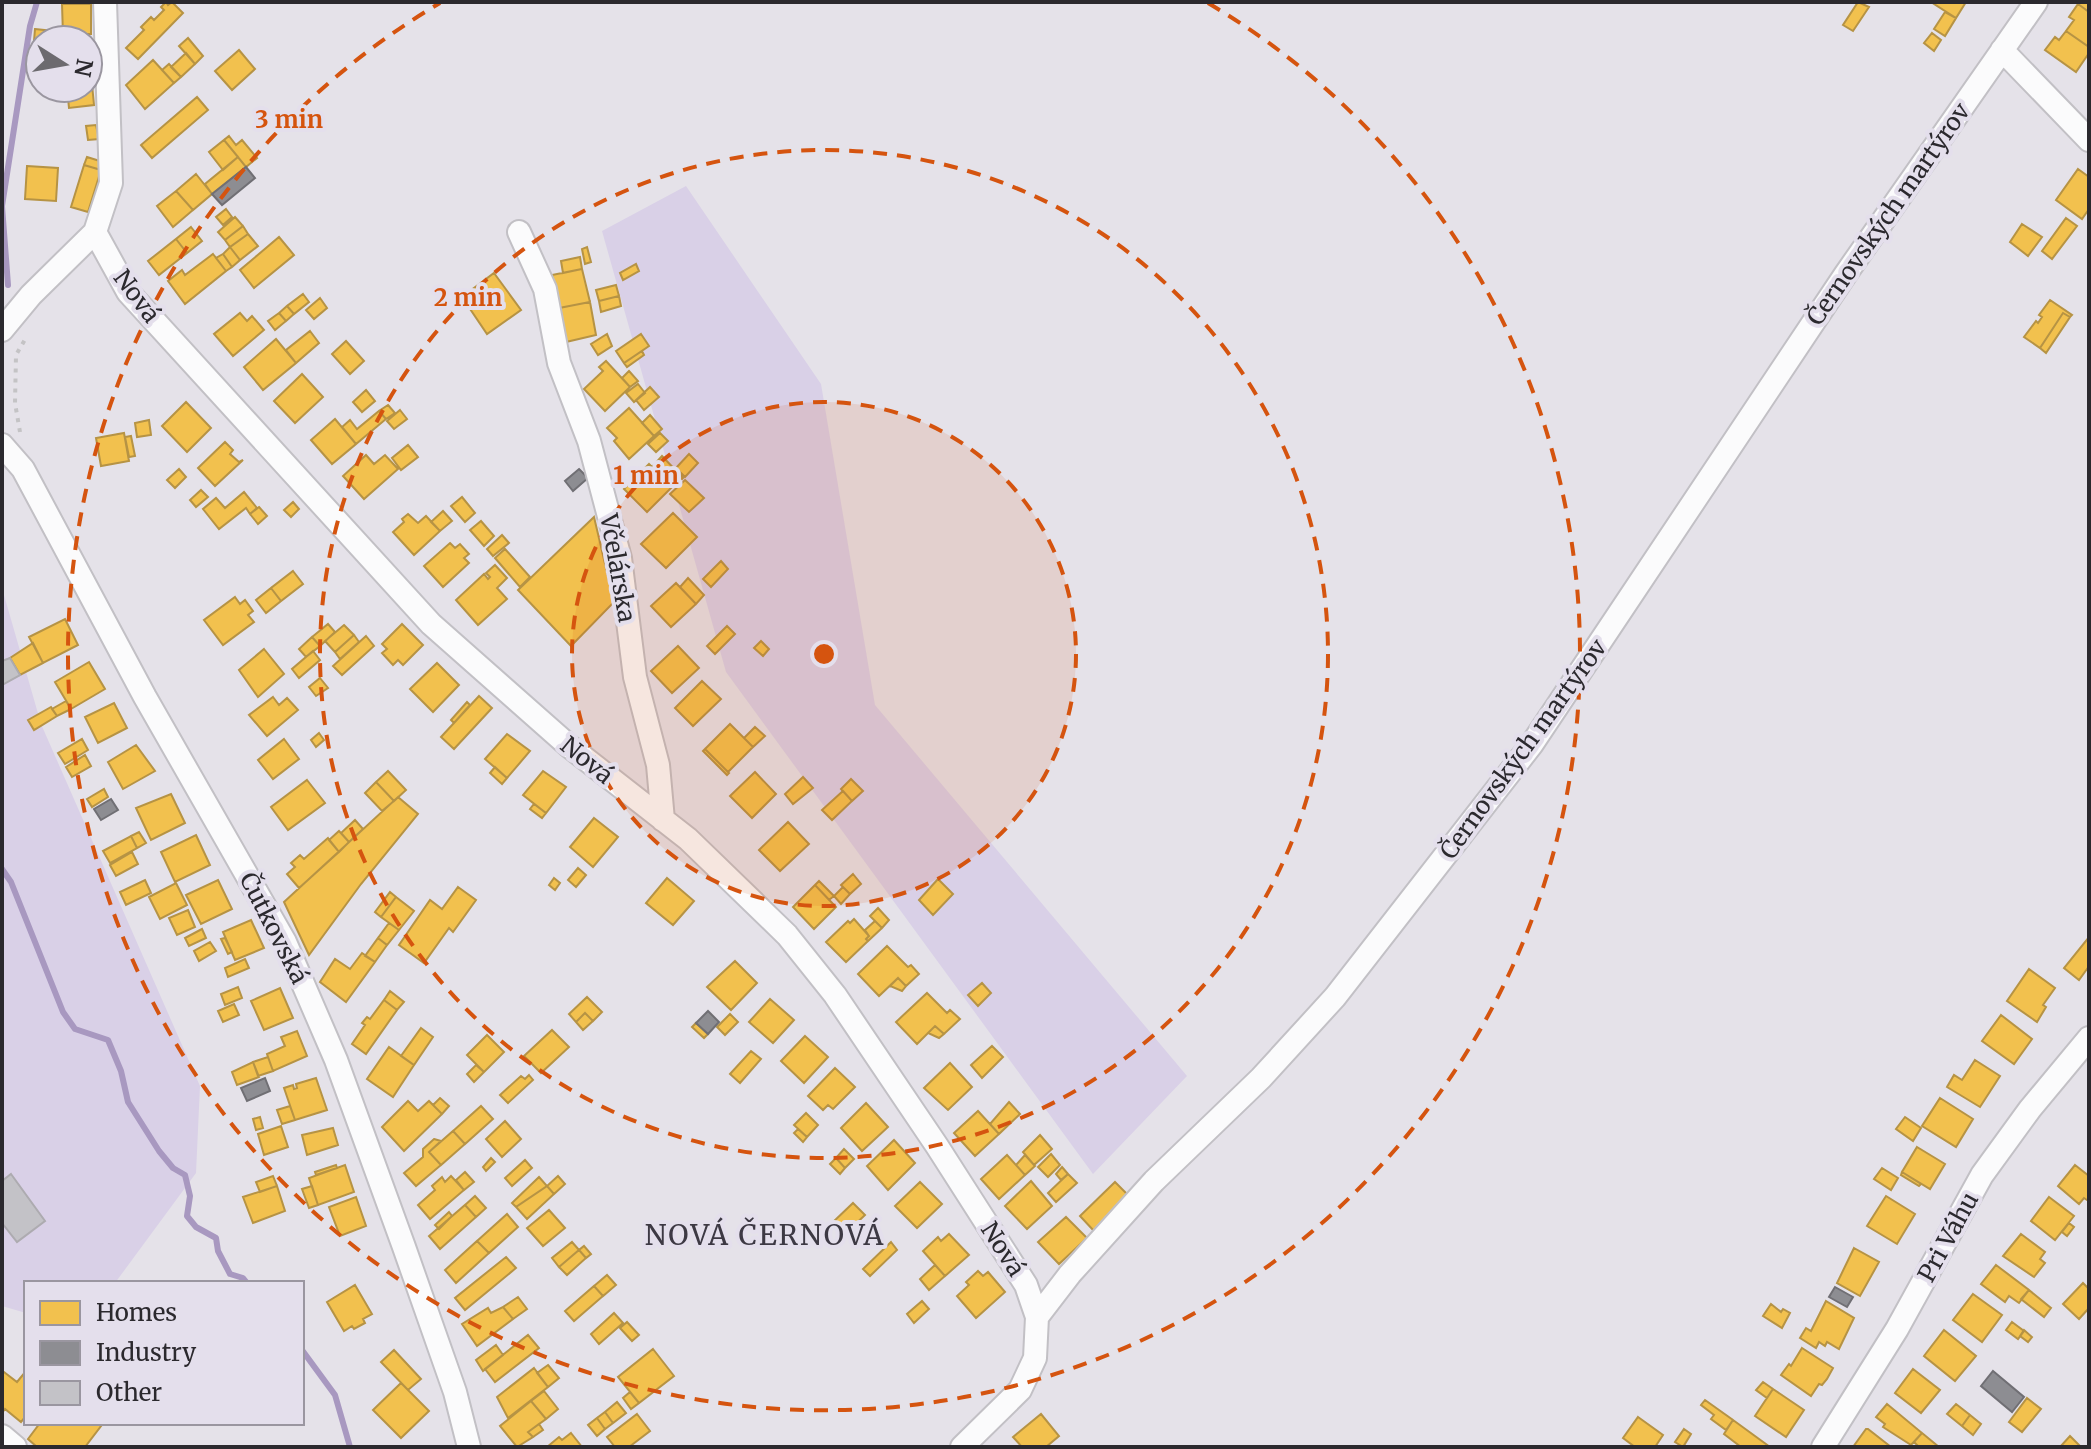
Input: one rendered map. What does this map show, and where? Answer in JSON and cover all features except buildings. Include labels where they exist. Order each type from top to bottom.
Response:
[{"type":"street","points":[[2,330],[31,295],[95,232],[111,183],[105,2]]},
{"type":"street","name":"Černovských martýrov","points":[[1037,1317],[1070,1274],[1154,1181],[1261,1078],[1335,997],[1532,744],[1845,275],[2036,2]]},
{"type":"street","points":[[2002,50],[2089,140]]},
{"type":"street","name":"Nová","points":[[95,232],[128,292],[431,624],[569,746],[688,839],[787,935],[835,995],[1026,1285],[1037,1317]]},
{"type":"street","name":"Včelárska","points":[[519,232],[545,289],[559,363],[589,441],[620,558],[635,677],[658,765],[663,820]]},
{"type":"street","name":"Čutkovská","points":[[8,451],[23,469],[145,697],[285,942],[336,1060],[399,1232],[455,1392],[469,1447]]},
{"type":"street","name":"Pri Váhu","points":[[1823,1447],[1897,1329],[1982,1175],[2030,1109],[2089,1038]]},
{"type":"street","points":[[962,1447],[1020,1390],[1035,1358],[1037,1317]]},
{"type":"street","points":[[2,1436],[15,1447]]},
{"type":"path","points":[[8,451],[23,443],[15,403],[16,355],[28,334]]},
{"type":"shaded area","points":[[686,186],[821,384],[875,705],[1187,1076],[1093,1174],[726,672],[602,231]]},
{"type":"shaded area","points":[[2,588],[41,724],[200,1086],[196,1173],[116,1281],[24,1281],[24,1312],[2,1306]]},
{"type":"waterway","points":[[8,285],[2,206],[30,26],[37,2]]},
{"type":"waterway","points":[[2,869],[11,882],[63,1012],[75,1029],[108,1040],[121,1071],[128,1102],[159,1151],[173,1168],[185,1175],[190,1196],[187,1216],[196,1227],[216,1238],[218,1251],[230,1274],[245,1281]]},
{"type":"waterway","points":[[304,1353],[335,1395],[350,1447]]},
{"type":"district","name":"NOVÁ ČERNOVÁ","points":[[765,1235]]}]
